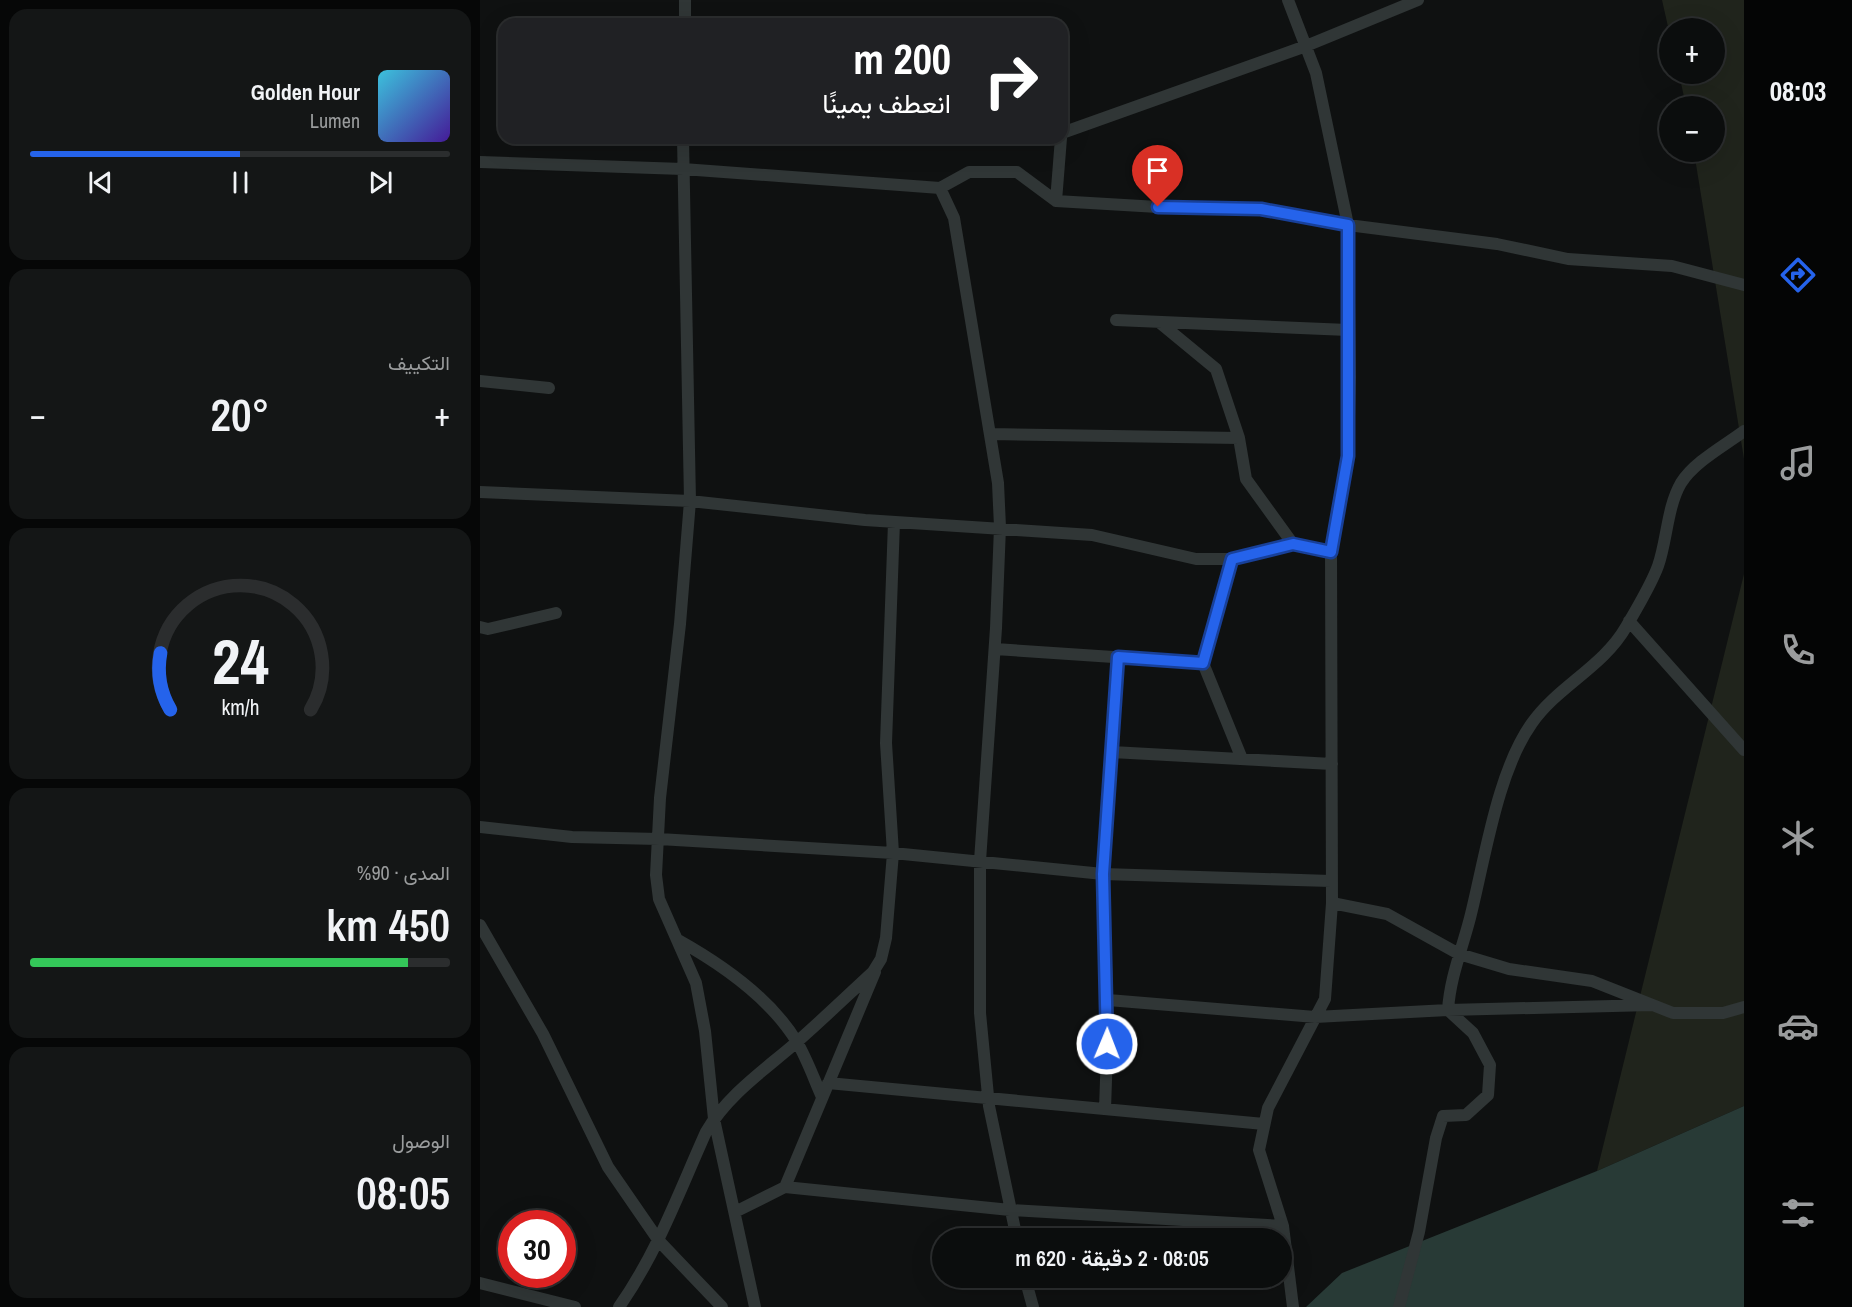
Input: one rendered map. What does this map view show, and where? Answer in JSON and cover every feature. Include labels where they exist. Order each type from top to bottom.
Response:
[{"type":"street","points":[[685,0],[685,18]]},
{"type":"street","points":[[1288,0],[1316,73],[1348,225],[1350,377],[1348,456],[1331,552],[1332,903],[1325,999],[1268,1108],[1259,1150],[1283,1226],[1293,1307]]},
{"type":"street","points":[[1068,132],[1306,46],[1418,0]]},
{"type":"street","points":[[683,144],[690,501],[656,875],[659,899],[690,966],[698,991],[714,1119],[755,1307]]},
{"type":"street","points":[[1056,201],[1061,144]]},
{"type":"street","points":[[480,162],[683,169],[940,188],[969,172],[1017,172],[1056,201],[1192,209],[1261,209],[1348,225],[1497,244],[1568,259],[1672,266],[1744,285]]},
{"type":"street","points":[[940,188],[954,218],[991,434],[1000,527],[980,861],[980,1013],[989,1098],[1014,1228]]},
{"type":"street","points":[[1116,320],[1348,330]]},
{"type":"street","points":[[1159,322],[1216,369],[1239,438],[1246,479],[1293,544]]},
{"type":"street","points":[[480,381],[549,388]]},
{"type":"street","points":[[1448,1010],[1459,954],[1500,798],[1514,758],[1531,724],[1548,705],[1598,663],[1617,643],[1658,566],[1681,484],[1692,471],[1744,431]]},
{"type":"street","points":[[991,434],[1239,438]]},
{"type":"street","points":[[480,492],[690,501],[770,512],[1092,535],[1196,559],[1232,559],[1293,544],[1331,552]]},
{"type":"street","points":[[784,1187],[877,967],[886,938],[893,853],[886,732],[894,522]]},
{"type":"street","points":[[1232,559],[1203,663],[1242,759]]},
{"type":"street","points":[[480,627],[488,629],[556,613]]},
{"type":"street","points":[[1629,621],[1744,750]]},
{"type":"street","points":[[994,649],[1203,663]]},
{"type":"street","points":[[1105,1109],[1108,1000],[1103,874],[1118,657]]},
{"type":"street","points":[[1112,752],[1332,765]]},
{"type":"street","points":[[480,827],[572,837],[658,839],[893,853],[1103,874],[1331,881]]},
{"type":"street","points":[[1332,903],[1387,914],[1459,954],[1509,969],[1592,981],[1673,1013],[1724,1013],[1744,1006]]},
{"type":"street","points":[[480,925],[543,1034],[600,1153],[659,1240],[722,1307]]},
{"type":"street","points":[[678,940],[710,958],[752,991],[797,1042],[822,1097]]},
{"type":"street","points":[[619,1307],[638,1280],[659,1240],[706,1132],[714,1119],[759,1072],[797,1042],[877,967]]},
{"type":"street","points":[[1108,1000],[1315,1017],[1448,1010],[1652,1005]]},
{"type":"street","points":[[1399,1307],[1419,1232],[1436,1138],[1443,1116],[1466,1115],[1488,1095],[1490,1065],[1473,1033],[1448,1010]]},
{"type":"street","points":[[828,1083],[1264,1124]]},
{"type":"street","points":[[735,1212],[784,1187],[1010,1210],[1283,1226]]},
{"type":"street","points":[[480,1283],[575,1307]]},
{"type":"street","points":[[1028,1288],[1033,1307]]},
{"type":"shaded area","points":[[1662,0],[1744,0],[1744,459],[1696,162],[1725,162],[1725,96],[1684,96],[1681,84],[1725,84],[1725,18],[1666,18]]},
{"type":"shaded area","points":[[1744,574],[1744,1106],[1597,1171]]},
{"type":"shaded area","points":[[1744,1106],[1744,1307],[1306,1307],[1342,1273],[1597,1171]]},
{"type":"route","points":[[1107,1044],[1103,874],[1118,657],[1203,663],[1232,559],[1293,544],[1331,552],[1348,456],[1350,377],[1348,225],[1261,209],[1158,207]]}]
